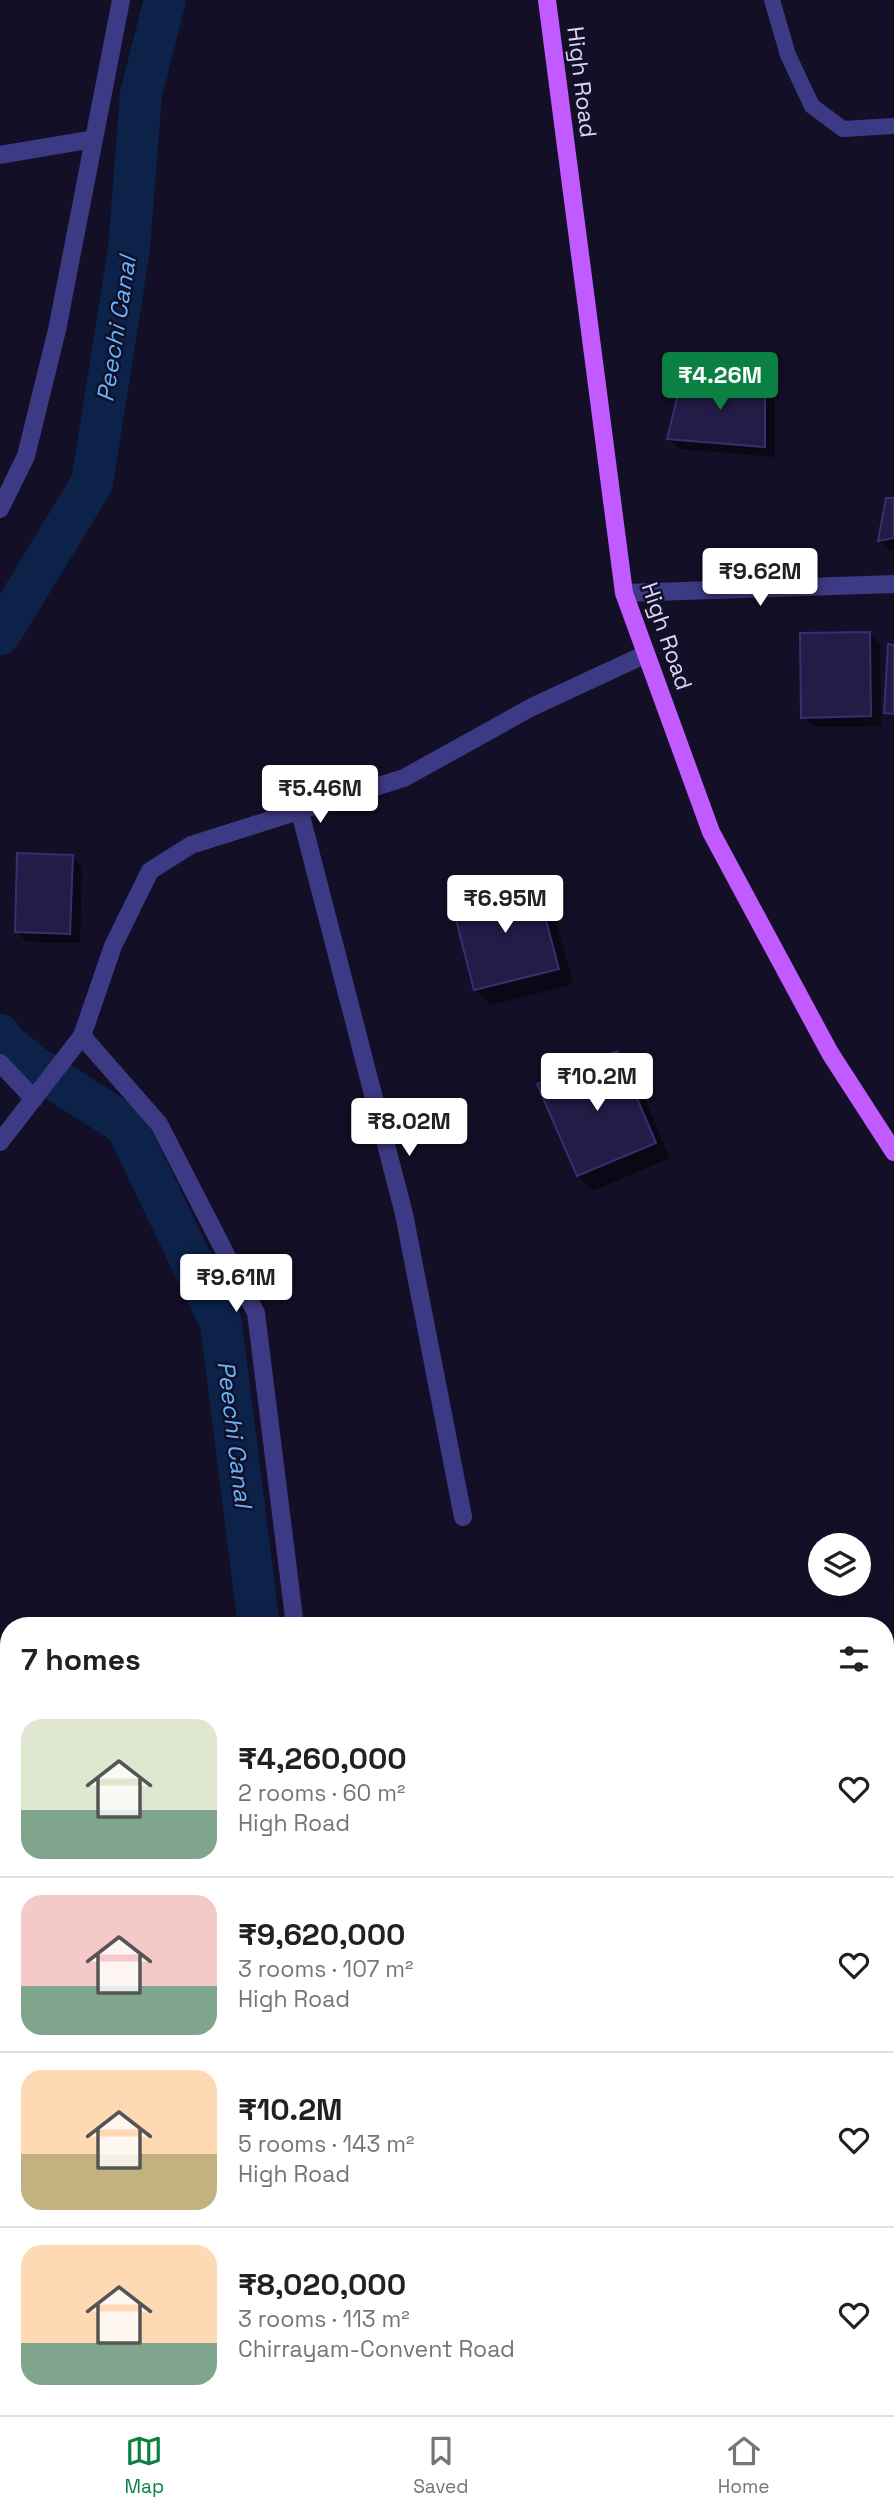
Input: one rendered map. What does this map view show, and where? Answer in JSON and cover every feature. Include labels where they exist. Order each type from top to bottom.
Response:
[{"type":"main road","name":"High Road","points":[[547,0],[624,593],[711,832],[830,1052],[894,1152]]},
{"type":"street","points":[[0,509],[26,456],[57,330],[121,0]]},
{"type":"street","points":[[0,155],[94,139]]},
{"type":"street","points":[[624,593],[894,584]]},
{"type":"street","points":[[0,1142],[82,1036],[113,946],[150,870],[191,845],[404,778],[532,707],[646,654]]},
{"type":"street","points":[[300,812],[404,1214],[463,1517]]},
{"type":"street","points":[[82,1036],[159,1124],[256,1313],[294,1617]]},
{"type":"street","points":[[0,1063],[39,1092]]},
{"type":"lane","points":[[772,0],[788,55],[812,106],[843,129],[894,126]]},
{"type":"building","points":[[683,374],[765,383],[765,447],[667,439]]},
{"type":"building","points":[[886,498],[894,498],[894,538],[878,541]]},
{"type":"building","points":[[870,632],[871,716],[801,718],[800,633]]},
{"type":"building","points":[[888,644],[894,645],[894,714],[884,713]]},
{"type":"building","points":[[17,853],[73,855],[70,934],[15,932]]},
{"type":"building","points":[[535,879],[559,969],[474,990],[451,900]]},
{"type":"building","points":[[617,1051],[656,1143],[577,1176],[537,1084]]},
{"type":"waterway","name":"Peechi Canal","points":[[0,634],[92,483],[129,249],[141,94],[165,0]]},
{"type":"waterway","name":"Peechi Canal","points":[[0,1035],[2,1041],[32,1065],[126,1125],[221,1323],[258,1617]]}]
